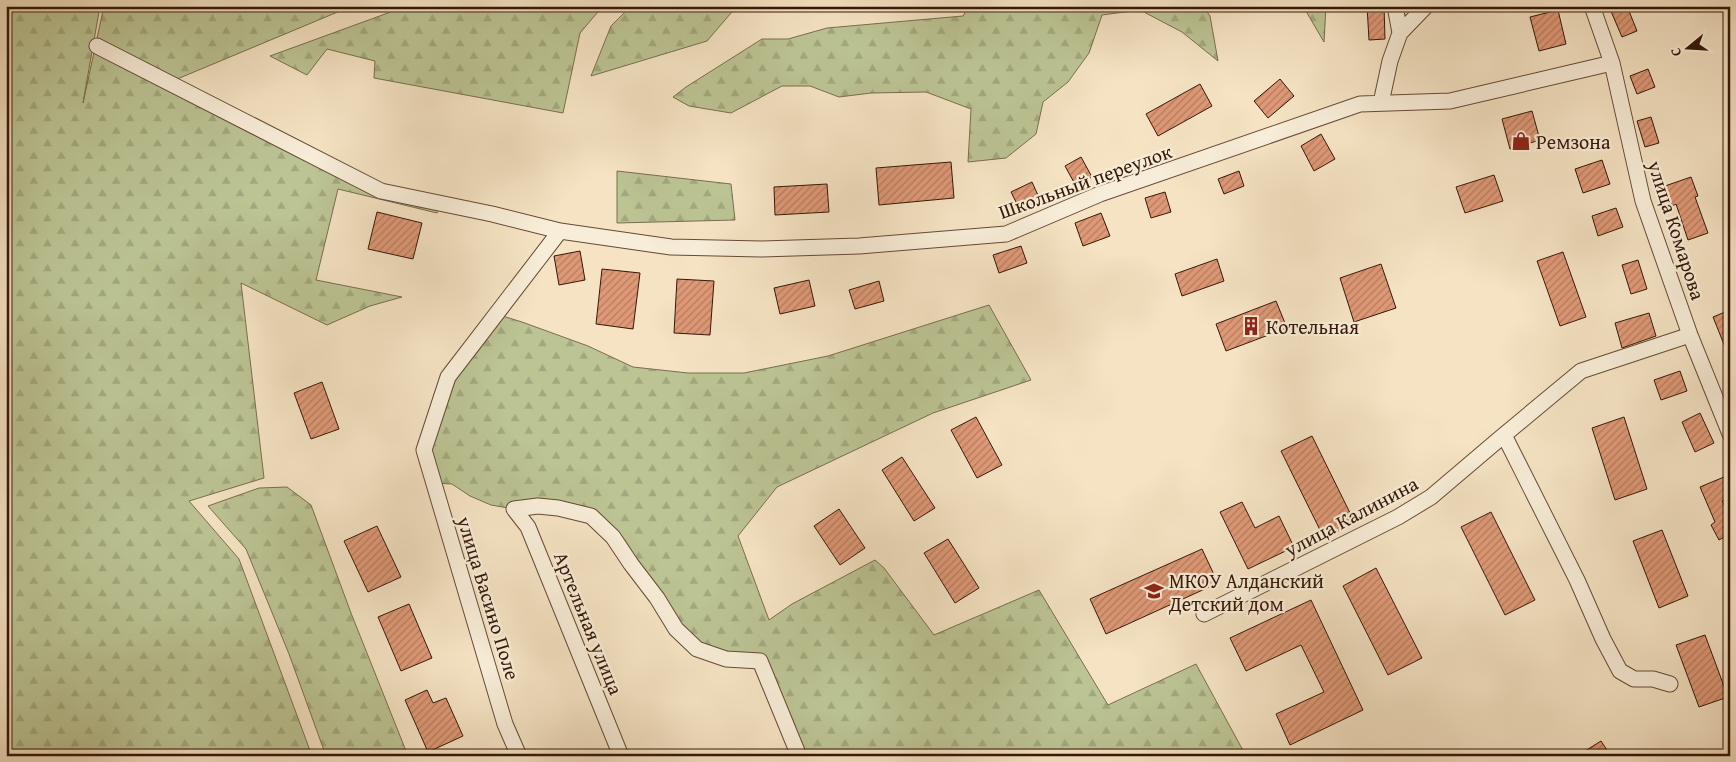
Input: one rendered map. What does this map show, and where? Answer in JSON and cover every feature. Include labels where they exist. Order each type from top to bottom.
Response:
[{"type":"street","points":[[1395,6],[1400,33]]},
{"type":"street","points":[[1381,103],[1390,61],[1400,33],[1426,6]]},
{"type":"street","name":"улица Комарова","points":[[1592,6],[1612,63],[1643,201],[1690,335],[1730,434]]},
{"type":"street","name":"Школьный переулок","points":[[97,46],[382,191],[492,214],[560,231],[671,247],[761,249],[859,246],[1006,234],[1100,194],[1360,104],[1450,101],[1612,63]]},
{"type":"street","name":"улица Васино Поле","points":[[519,756],[505,724],[424,450],[448,377],[560,231]]},
{"type":"street","name":"улица Калинина","points":[[1204,614],[1398,517],[1431,497],[1581,371],[1690,335]]},
{"type":"street","points":[[1504,435],[1573,571],[1603,639],[1620,670],[1634,679],[1653,679],[1670,684]]},
{"type":"street","name":"Артельная улица","points":[[620,756],[528,527],[514,509],[538,506],[558,508],[591,516],[613,537],[657,598],[676,629],[698,649],[726,659],[760,661],[799,756]]},
{"type":"green space","points":[[6,6],[100,6],[83,103],[104,6],[352,6],[170,82],[381,191],[443,202],[437,213],[338,189],[316,280],[402,297],[370,306],[327,325],[241,283],[264,478],[189,501],[239,559],[312,756],[6,756]]},
{"type":"green space","points":[[407,6],[603,6],[580,33],[563,113],[374,78],[375,61],[327,49],[307,75],[270,56]]},
{"type":"green space","points":[[631,6],[737,6],[707,41],[591,76],[611,26]]},
{"type":"green space","points":[[969,6],[1203,6],[1210,16],[1218,61],[1182,32],[1140,10],[1102,15],[1089,53],[1068,82],[1043,102],[1036,134],[1006,158],[968,162],[971,109],[926,92],[871,93],[839,97],[810,86],[782,86],[731,113],[689,106],[673,97],[762,39],[788,39],[827,28],[963,16]]},
{"type":"green space","points":[[1303,6],[1326,6],[1324,42]]},
{"type":"green space","points":[[617,171],[731,184],[735,220],[617,223]]},
{"type":"green space","points":[[989,305],[1031,380],[933,413],[777,487],[738,536],[769,620],[792,604],[875,560],[884,568],[934,635],[1039,590],[1108,705],[1196,664],[1246,756],[799,756],[760,661],[697,649],[591,516],[491,505],[470,496],[452,484],[434,483],[424,450],[448,377],[496,314],[588,346],[633,367],[688,373],[744,373],[828,356]]},
{"type":"green space","points":[[287,487],[311,505],[351,613],[408,756],[326,756],[289,654],[246,549],[208,506],[259,488]]},
{"type":"building","points":[[1367,6],[1384,6],[1385,39],[1369,40]]},
{"type":"building","points":[[1617,6],[1627,6],[1637,31],[1622,37],[1610,9]]},
{"type":"building","points":[[1558,10],[1566,44],[1539,51],[1530,17]]},
{"type":"building","points":[[1648,69],[1655,87],[1637,94],[1630,76]]},
{"type":"building","points":[[1280,79],[1294,96],[1268,118],[1254,101]]},
{"type":"building","points":[[1200,84],[1212,106],[1158,136],[1146,114]]},
{"type":"building","points":[[1532,111],[1540,140],[1510,149],[1502,119]]},
{"type":"building","points":[[1651,117],[1659,143],[1645,147],[1637,121]]},
{"type":"building","points":[[1321,134],[1335,159],[1314,171],[1301,146]]},
{"type":"building","points":[[1081,157],[1092,177],[1076,186],[1065,166]]},
{"type":"building","points":[[1602,160],[1610,184],[1583,193],[1575,169]]},
{"type":"building","points":[[951,162],[954,198],[879,205],[876,168]]},
{"type":"building","points":[[1239,171],[1244,186],[1224,194],[1218,179]]},
{"type":"building","points":[[1494,175],[1503,201],[1465,213],[1456,187]]},
{"type":"building","points":[[1691,177],[1698,196],[1695,197],[1708,233],[1688,240],[1676,204],[1672,206],[1665,186]]},
{"type":"building","points":[[1032,182],[1041,202],[1021,212],[1011,192]]},
{"type":"building","points":[[827,184],[829,212],[775,215],[774,187]]},
{"type":"building","points":[[1165,192],[1171,212],[1151,218],[1145,198]]},
{"type":"building","points":[[1616,208],[1623,227],[1598,236],[1592,216]]},
{"type":"building","points":[[377,212],[422,223],[413,259],[368,249]]},
{"type":"building","points":[[1101,213],[1110,236],[1083,246],[1075,223]]},
{"type":"building","points":[[1021,246],[1027,263],[999,273],[993,255]]},
{"type":"building","points":[[580,251],[585,280],[559,285],[554,256]]},
{"type":"building","points":[[1563,252],[1586,317],[1560,326],[1537,261]]},
{"type":"building","points":[[1217,259],[1224,281],[1182,296],[1175,274]]},
{"type":"building","points":[[1638,260],[1647,289],[1631,294],[1622,265]]},
{"type":"building","points":[[1381,264],[1396,308],[1354,322],[1340,278]]},
{"type":"building","points":[[602,269],[640,273],[633,329],[596,324]]},
{"type":"building","points":[[677,279],[714,281],[710,335],[674,333]]},
{"type":"building","points":[[809,280],[815,306],[780,314],[774,288]]},
{"type":"building","points":[[879,281],[884,301],[855,309],[849,290]]},
{"type":"building","name":"Котельная","points":[[1276,301],[1287,328],[1226,351],[1216,324]]},
{"type":"building","points":[[1730,310],[1730,357],[1729,357],[1713,317]]},
{"type":"building","points":[[1649,313],[1656,336],[1622,348],[1615,323]]},
{"type":"building","points":[[1680,371],[1687,391],[1661,400],[1654,380]]},
{"type":"building","points":[[322,382],[339,429],[311,439],[294,393]]},
{"type":"building","points":[[1700,413],[1714,443],[1695,452],[1682,422]]},
{"type":"building","points":[[976,417],[1002,465],[977,478],[951,430]]},
{"type":"building","points":[[1624,417],[1647,489],[1615,500],[1592,428]]},
{"type":"building","points":[[1312,436],[1355,523],[1324,538],[1281,451]]},
{"type":"building","points":[[902,457],[935,508],[914,521],[882,470]]},
{"type":"building","points":[[1724,477],[1730,491],[1730,498],[1722,501],[1730,515],[1730,534],[1719,540],[1711,525],[1715,522],[1700,487]]},
{"type":"building","points":[[1242,502],[1255,528],[1279,516],[1294,547],[1248,569],[1220,512]]},
{"type":"building","points":[[839,509],[865,548],[840,565],[814,526]]},
{"type":"building","points":[[1491,512],[1535,600],[1505,615],[1461,527]]},
{"type":"building","points":[[377,526],[401,577],[368,592],[344,541]]},
{"type":"building","points":[[1662,530],[1688,596],[1659,608],[1633,541]]},
{"type":"building","points":[[948,539],[979,588],[955,603],[924,553]]},
{"type":"building","name":"МКОУ Алданский Детский дом","points":[[1202,549],[1218,583],[1106,634],[1090,599]]},
{"type":"building","points":[[1376,568],[1422,658],[1388,675],[1343,586]]},
{"type":"building","points":[[1311,600],[1363,710],[1290,745],[1276,714],[1324,692],[1301,645],[1246,671],[1230,638]]},
{"type":"building","points":[[409,604],[432,658],[401,671],[378,617]]},
{"type":"building","points":[[1705,635],[1728,697],[1699,707],[1676,645]]},
{"type":"building","points":[[427,690],[433,703],[446,698],[463,736],[428,752],[405,700]]},
{"type":"building","points":[[1601,741],[1611,756],[1577,756]]},
{"type":"place","name":"Ремзона","points":[[1521,141]]},
{"type":"place","name":"Котельная","points":[[1251,326]]},
{"type":"place","name":"МКОУ Алданский Детский дом","points":[[1154,591]]}]
